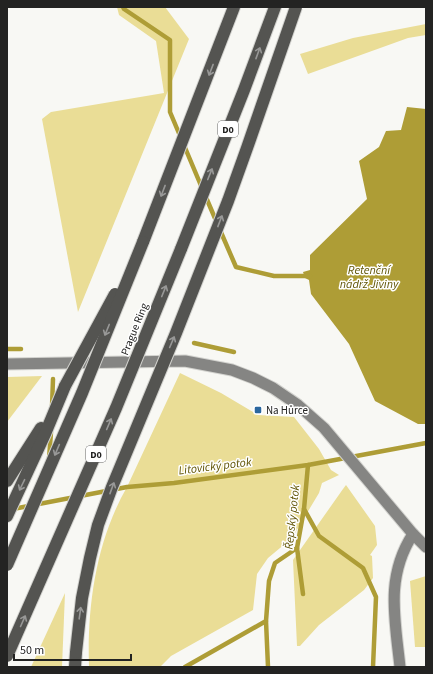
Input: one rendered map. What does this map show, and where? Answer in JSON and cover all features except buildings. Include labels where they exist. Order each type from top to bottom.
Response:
[{"type":"highway","points":[[7,565],[82,393],[143,242],[234,7]]},
{"type":"highway","name":"Prague Ring","points":[[7,656],[116,408],[198,206],[275,7]]},
{"type":"highway","points":[[76,667],[77,636],[82,598],[98,525],[112,486],[176,332],[228,201],[248,148],[296,7]]},
{"type":"highway","points":[[7,482],[65,386],[143,242]]},
{"type":"highway","points":[[7,516],[45,434],[65,386]]},
{"type":"main road","points":[[7,364],[185,361],[209,364],[232,370],[273,388],[298,405],[324,428],[413,534],[426,547]]},
{"type":"main road","points":[[400,667],[395,612],[395,583],[400,558],[413,534]]},
{"type":"shaded area","points":[[117,7],[165,7],[189,39],[78,312],[42,119],[51,112],[164,93],[156,41],[119,15]]},
{"type":"shaded area","points":[[426,24],[426,35],[408,38],[308,74],[300,54],[353,38]]},
{"type":"shaded area","points":[[180,373],[221,393],[258,415],[294,417],[319,449],[331,470],[339,475],[322,483],[319,493],[292,538],[268,558],[257,574],[253,610],[171,656],[160,667],[89,667],[92,597],[101,552],[108,529],[116,508]]},
{"type":"shaded area","points":[[42,376],[7,422],[7,377]]},
{"type":"shaded area","points":[[346,485],[375,526],[377,545],[370,555],[372,556],[373,578],[364,590],[319,625],[300,646],[297,646],[293,560]]},
{"type":"shaded area","points":[[426,576],[426,647],[415,647],[410,581]]},
{"type":"shaded area","points":[[65,593],[62,667],[31,667]]},
{"type":"water","name":"Retenční nádrž Jiviny","points":[[407,107],[426,109],[426,424],[418,424],[375,401],[349,344],[311,294],[309,280],[305,278],[303,272],[310,270],[310,255],[367,199],[359,161],[379,147],[386,131],[401,130]]},
{"type":"waterway","points":[[123,7],[170,40],[170,112],[202,188]]},
{"type":"waterway","points":[[205,195],[217,223]]},
{"type":"waterway","points":[[220,230],[236,267],[274,276],[310,276]]},
{"type":"waterway","points":[[194,343],[234,352]]},
{"type":"waterway","points":[[7,349],[21,349]]},
{"type":"waterway","points":[[52,407],[53,379]]},
{"type":"waterway","points":[[49,459],[51,432]]},
{"type":"waterway","name":"Litovický potok","points":[[13,509],[127,487],[174,483],[308,465],[426,443]]},
{"type":"waterway","name":"Řepský potok","points":[[303,594],[297,548],[304,509],[308,465]]},
{"type":"waterway","points":[[304,509],[319,536],[363,568],[376,597],[373,667]]},
{"type":"waterway","points":[[185,667],[266,621],[269,581],[275,563],[297,548]]},
{"type":"waterway","points":[[266,621],[268,667]]},
{"type":"place","name":"Na Hůrce","points":[[258,410]]}]
